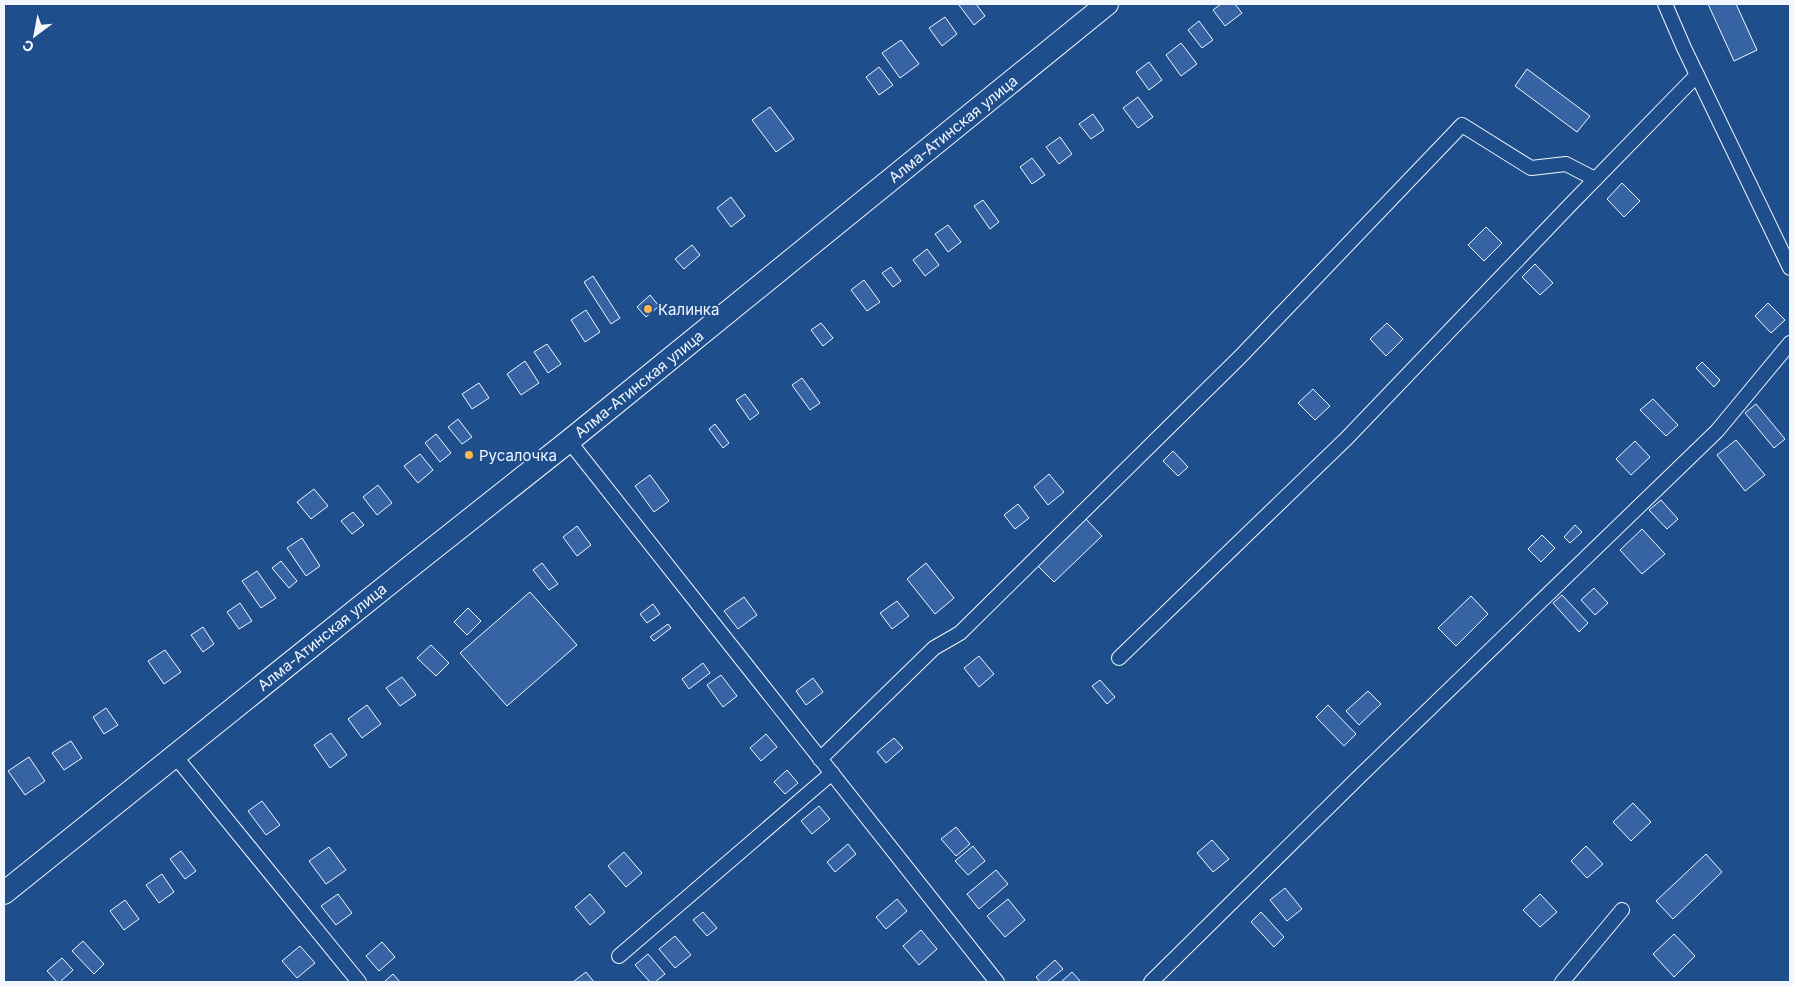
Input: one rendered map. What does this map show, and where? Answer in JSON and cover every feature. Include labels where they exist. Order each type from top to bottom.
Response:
[{"type":"highway","name":"Алма-Атинская улица","points":[[4,893],[410,566],[569,441],[1107,4]]},
{"type":"street","points":[[1666,4],[1697,75],[1790,268]]},
{"type":"street","points":[[1119,658],[1347,438],[1697,75]]},
{"type":"street","points":[[820,759],[934,648],[960,633],[1101,494],[1240,356],[1462,125],[1531,168],[1566,164],[1596,179]]},
{"type":"street","points":[[1151,982],[1362,774],[1718,431],[1790,343]]},
{"type":"street","points":[[569,441],[997,982]]},
{"type":"street","points":[[175,756],[359,982]]},
{"type":"street","points":[[619,956],[832,773]]},
{"type":"street","points":[[1562,982],[1622,910]]},
{"type":"building","points":[[976,4],[985,16],[974,25],[959,5]]},
{"type":"building","points":[[1221,4],[1235,4],[1242,13],[1225,26],[1213,10]]},
{"type":"building","points":[[1708,4],[1736,4],[1757,50],[1734,61]]},
{"type":"building","points":[[945,17],[957,34],[942,46],[929,28]]},
{"type":"building","points":[[1199,21],[1213,40],[1202,48],[1188,30]]},
{"type":"building","points":[[901,40],[919,64],[900,78],[882,53]]},
{"type":"building","points":[[1181,43],[1197,64],[1181,76],[1166,55]]},
{"type":"building","points":[[1149,62],[1162,80],[1149,90],[1136,72]]},
{"type":"building","points":[[879,67],[893,85],[879,95],[866,77]]},
{"type":"building","points":[[1527,69],[1590,116],[1577,132],[1515,86]]},
{"type":"building","points":[[1138,97],[1153,117],[1138,128],[1123,108]]},
{"type":"building","points":[[770,107],[794,139],[776,152],[752,120]]},
{"type":"building","points":[[1093,114],[1104,130],[1091,139],[1079,124]]},
{"type":"building","points":[[1060,137],[1072,154],[1059,164],[1046,147]]},
{"type":"building","points":[[1032,158],[1045,175],[1032,184],[1020,167]]},
{"type":"building","points":[[1622,183],[1640,201],[1624,217],[1607,199]]},
{"type":"building","points":[[731,197],[745,216],[731,227],[717,208]]},
{"type":"building","points":[[983,200],[999,222],[990,229],[974,206]]},
{"type":"building","points":[[948,225],[961,242],[948,252],[935,234]]},
{"type":"building","points":[[1486,227],[1502,243],[1484,261],[1468,245]]},
{"type":"building","points":[[692,245],[700,255],[684,269],[675,259]]},
{"type":"building","points":[[927,249],[939,265],[925,276],[913,260]]},
{"type":"building","points":[[1535,264],[1553,283],[1540,295],[1522,277]]},
{"type":"building","points":[[891,267],[901,281],[893,287],[882,273]]},
{"type":"building","points":[[593,276],[620,318],[611,324],[584,282]]},
{"type":"building","points":[[864,280],[880,302],[867,311],[851,290]]},
{"type":"building","points":[[650,295],[659,306],[646,317],[637,307]]},
{"type":"building","points":[[1768,303],[1785,320],[1771,333],[1755,316]]},
{"type":"building","points":[[586,310],[600,332],[585,342],[571,320]]},
{"type":"building","points":[[821,323],[833,338],[823,346],[811,330]]},
{"type":"building","points":[[1387,323],[1403,339],[1386,356],[1370,339]]},
{"type":"building","points":[[547,344],[561,364],[548,373],[534,352]]},
{"type":"building","points":[[525,361],[539,383],[521,395],[507,374]]},
{"type":"building","points":[[1702,362],[1720,380],[1714,387],[1696,368]]},
{"type":"building","points":[[802,378],[820,403],[810,410],[792,385]]},
{"type":"building","points":[[479,383],[489,398],[472,409],[462,394]]},
{"type":"building","points":[[1313,389],[1330,406],[1315,420],[1298,403]]},
{"type":"building","points":[[745,394],[759,413],[750,420],[736,400]]},
{"type":"building","points":[[1653,399],[1678,425],[1666,436],[1640,410]]},
{"type":"building","points":[[1756,404],[1785,439],[1774,448],[1745,413]]},
{"type":"building","points":[[458,419],[472,437],[462,444],[448,427]]},
{"type":"building","points":[[715,424],[729,443],[723,448],[709,429]]},
{"type":"building","points":[[436,434],[451,453],[440,462],[425,443]]},
{"type":"building","points":[[1736,440],[1765,475],[1745,491],[1717,455]]},
{"type":"building","points":[[1635,441],[1650,457],[1631,475],[1616,459]]},
{"type":"building","points":[[1173,451],[1188,467],[1178,476],[1163,461]]},
{"type":"building","points":[[420,454],[433,470],[418,483],[404,466]]},
{"type":"building","points":[[1049,474],[1064,492],[1048,505],[1034,487]]},
{"type":"building","points":[[650,475],[669,501],[654,512],[635,486]]},
{"type":"building","points":[[378,485],[392,503],[377,515],[363,497]]},
{"type":"building","points":[[314,489],[328,506],[311,519],[297,502]]},
{"type":"building","points":[[1661,500],[1678,519],[1667,529],[1649,510]]},
{"type":"building","points":[[1018,504],[1029,518],[1015,529],[1004,515]]},
{"type":"building","points":[[353,512],[364,525],[352,534],[341,521]]},
{"type":"building","points":[[1086,519],[1102,536],[1054,582],[1038,566]]},
{"type":"building","points":[[1575,525],[1582,532],[1570,543],[1564,537]]},
{"type":"building","points":[[577,526],[591,545],[577,556],[563,537]]},
{"type":"building","points":[[1642,529],[1665,554],[1642,574],[1620,550]]},
{"type":"building","points":[[1542,535],[1555,548],[1541,562],[1528,549]]},
{"type":"building","points":[[302,538],[320,566],[306,576],[287,548]]},
{"type":"building","points":[[281,561],[297,581],[289,588],[272,568]]},
{"type":"building","points":[[542,563],[558,584],[549,590],[533,570]]},
{"type":"building","points":[[926,563],[954,598],[935,614],[907,579]]},
{"type":"building","points":[[257,571],[276,598],[261,608],[242,581]]},
{"type":"building","points":[[1594,588],[1608,603],[1595,615],[1581,600]]},
{"type":"building","points":[[530,592],[577,645],[507,706],[460,653]]},
{"type":"building","points":[[1562,595],[1588,623],[1579,632],[1553,603]]},
{"type":"building","points":[[1471,596],[1488,614],[1456,646],[1438,628]]},
{"type":"building","points":[[744,597],[757,615],[738,629],[724,611]]},
{"type":"building","points":[[897,601],[909,616],[892,629],[880,613]]},
{"type":"building","points":[[240,603],[252,621],[239,629],[227,612]]},
{"type":"building","points":[[653,604],[660,614],[647,623],[640,614]]},
{"type":"building","points":[[468,608],[481,621],[467,635],[454,622]]},
{"type":"building","points":[[668,624],[671,628],[654,641],[650,637]]},
{"type":"building","points":[[203,627],[214,644],[203,652],[191,635]]},
{"type":"building","points":[[431,645],[449,663],[436,676],[417,658]]},
{"type":"building","points":[[165,650],[181,672],[164,684],[148,661]]},
{"type":"building","points":[[979,656],[994,674],[979,687],[964,668]]},
{"type":"building","points":[[703,663],[710,673],[689,689],[682,679]]},
{"type":"building","points":[[721,675],[737,696],[723,707],[707,685]]},
{"type":"building","points":[[402,677],[416,695],[400,706],[386,688]]},
{"type":"building","points":[[813,678],[823,692],[806,705],[796,691]]},
{"type":"building","points":[[1100,680],[1115,697],[1107,704],[1092,686]]},
{"type":"building","points":[[1368,691],[1381,704],[1359,725],[1346,711]]},
{"type":"building","points":[[367,705],[381,724],[362,738],[348,719]]},
{"type":"building","points":[[1328,705],[1356,734],[1344,746],[1316,717]]},
{"type":"building","points":[[106,708],[118,725],[104,734],[93,717]]},
{"type":"building","points":[[331,733],[347,755],[330,768],[314,745]]},
{"type":"building","points":[[766,734],[777,747],[761,761],[750,748]]},
{"type":"building","points":[[894,738],[903,748],[886,763],[877,752]]},
{"type":"building","points":[[71,741],[82,758],[64,770],[52,753]]},
{"type":"building","points":[[29,757],[45,781],[25,795],[8,771]]},
{"type":"building","points":[[787,770],[798,783],[785,794],[774,782]]},
{"type":"building","points":[[262,801],[280,825],[266,835],[248,811]]},
{"type":"building","points":[[1633,803],[1651,822],[1631,841],[1613,822]]},
{"type":"building","points":[[819,806],[830,819],[812,834],[801,821]]},
{"type":"building","points":[[956,827],[970,844],[956,856],[941,839]]},
{"type":"building","points":[[1212,840],[1229,859],[1213,872],[1197,853]]},
{"type":"building","points":[[848,844],[856,854],[835,872],[827,862]]},
{"type":"building","points":[[973,846],[985,861],[968,875],[955,861]]},
{"type":"building","points":[[1586,846],[1603,864],[1587,878],[1571,861]]},
{"type":"building","points":[[329,847],[346,870],[326,884],[309,861]]},
{"type":"building","points":[[181,851],[196,871],[185,879],[170,859]]},
{"type":"building","points":[[624,852],[642,873],[626,887],[608,866]]},
{"type":"building","points":[[1706,854],[1722,872],[1673,919],[1656,901]]},
{"type":"building","points":[[996,870],[1008,884],[979,909],[967,894]]},
{"type":"building","points":[[162,874],[174,892],[159,903],[146,885]]},
{"type":"building","points":[[1285,888],[1302,909],[1287,921],[1270,900]]},
{"type":"building","points":[[338,894],[352,913],[336,925],[321,906]]},
{"type":"building","points":[[590,894],[605,912],[590,925],[575,907]]},
{"type":"building","points":[[1540,894],[1557,912],[1540,927],[1523,910]]},
{"type":"building","points":[[897,899],[907,911],[886,929],[876,917]]},
{"type":"building","points":[[1008,899],[1025,920],[1005,937],[987,916]]},
{"type":"building","points":[[125,900],[139,919],[124,930],[110,911]]},
{"type":"building","points":[[703,912],[717,928],[707,936],[693,920]]},
{"type":"building","points":[[1261,912],[1284,937],[1274,947],[1251,922]]},
{"type":"building","points":[[921,930],[937,949],[919,965],[903,946]]},
{"type":"building","points":[[1674,934],[1695,956],[1674,977],[1653,954]]},
{"type":"building","points":[[675,936],[691,955],[675,968],[659,949]]},
{"type":"building","points":[[83,941],[104,964],[94,974],[72,951]]},
{"type":"building","points":[[382,942],[395,957],[379,971],[366,956]]},
{"type":"building","points":[[300,946],[315,963],[297,978],[282,961]]},
{"type":"building","points":[[648,954],[665,974],[655,982],[650,982],[635,965]]},
{"type":"building","points":[[62,958],[73,970],[60,982],[57,982],[47,971]]},
{"type":"building","points":[[1055,960],[1063,969],[1047,982],[1040,982],[1036,977]]},
{"type":"building","points":[[586,972],[594,982],[573,982]]},
{"type":"building","points":[[1072,972],[1081,982],[1061,982]]},
{"type":"building","points":[[393,974],[400,982],[384,982]]},
{"type":"place","name":"Калинка","points":[[648,309]]},
{"type":"place","name":"Русалочка","points":[[469,455]]}]
